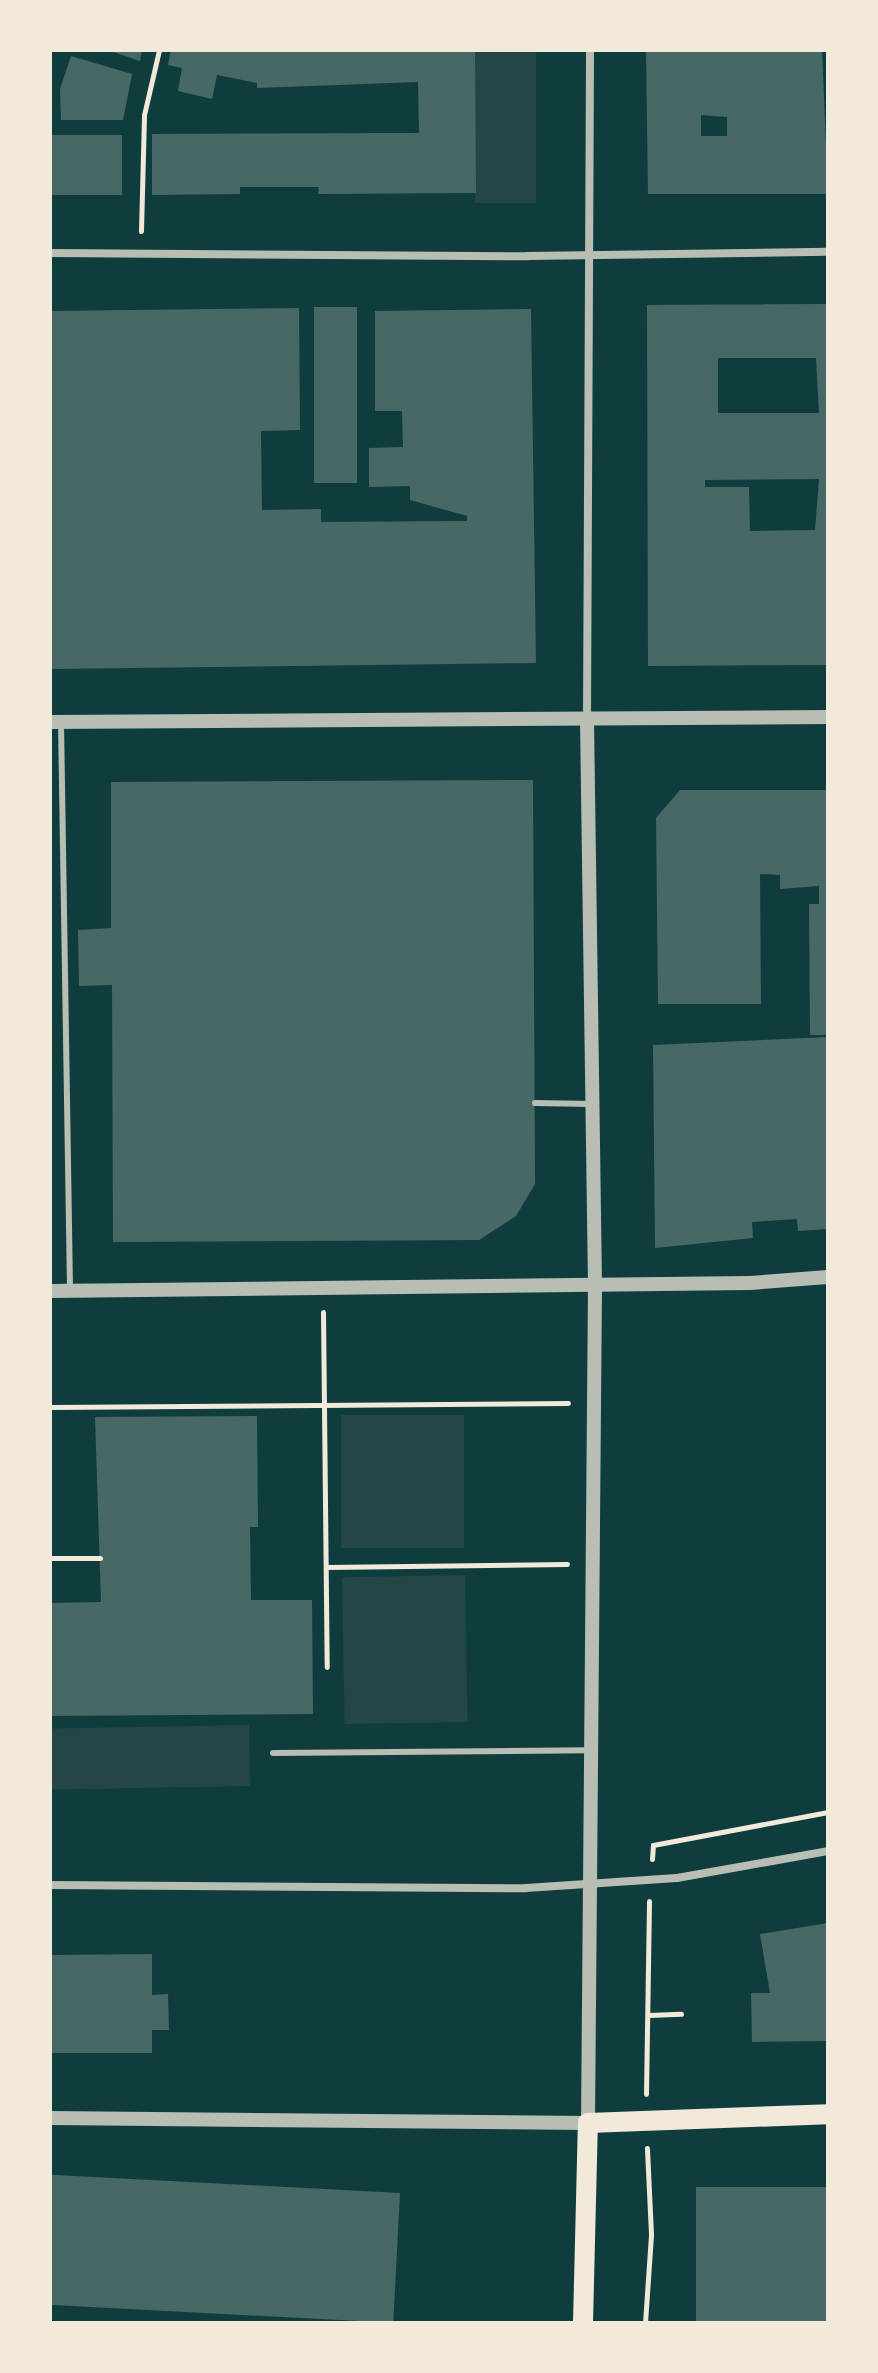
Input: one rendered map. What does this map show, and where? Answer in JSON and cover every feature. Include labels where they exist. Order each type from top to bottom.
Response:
[{"type":"main road","points":[[583,2323],[588,2123],[828,2114]]},
{"type":"street","points":[[50,2118],[588,2123],[595,1285],[587,718],[590,50]]},
{"type":"street","points":[[50,253],[589,255],[828,252]]},
{"type":"street","points":[[55,722],[828,717]]},
{"type":"street","points":[[50,1291],[322,1290],[828,1277]]},
{"type":"street","points":[[50,1885],[526,1888],[677,1878],[828,1851]]},
{"type":"lane","points":[[55,722],[70,1291]]},
{"type":"lane","points":[[535,1103],[592,1104]]},
{"type":"lane","points":[[273,1753],[589,1750]]},
{"type":"path","points":[[141,252],[144,115],[159,50]]},
{"type":"path","points":[[322,1290],[327,1667]]},
{"type":"path","points":[[50,1407],[593,1403]]},
{"type":"path","points":[[50,1558],[100,1558]]},
{"type":"path","points":[[326,1567],[592,1564]]},
{"type":"path","points":[[653,1845],[828,1812]]},
{"type":"path","points":[[646,2062],[647,1918]]},
{"type":"path","points":[[648,2015],[681,2014]]},
{"type":"path","points":[[645,2323],[648,2184]]},
{"type":"shaded area","points":[[475,50],[536,50],[536,203],[475,203]]},
{"type":"shaded area","points":[[341,1415],[464,1415],[464,1548],[341,1548]]},
{"type":"shaded area","points":[[465,1575],[468,1722],[345,1724],[342,1577]]},
{"type":"shaded area","points":[[249,1725],[250,1786],[51,1789],[50,1728]]},
{"type":"building","points":[[108,50],[142,50],[140,61]]},
{"type":"building","points":[[171,50],[475,50],[476,193],[318,194],[319,187],[240,187],[240,194],[152,195],[152,134],[419,133],[418,82],[257,88],[257,83],[217,75],[212,99],[178,91],[182,68],[168,65]]},
{"type":"building","points":[[646,50],[822,50],[828,194],[648,194]],"holes":[[[701,115],[727,117],[727,136],[701,136]]]},
{"type":"building","points":[[71,56],[132,74],[123,120],[61,120],[60,89]]},
{"type":"building","points":[[50,135],[122,135],[122,195],[50,195]]},
{"type":"building","points":[[828,304],[828,665],[648,666],[647,305]],"holes":[[[718,358],[816,358],[819,413],[718,413]],[[819,479],[815,530],[750,531],[749,487],[705,487],[705,480]]]},
{"type":"building","points":[[314,307],[357,307],[357,483],[314,483]]},
{"type":"building","points":[[299,308],[300,430],[261,431],[262,510],[321,509],[321,522],[467,521],[467,516],[410,500],[410,486],[369,487],[369,448],[403,447],[402,411],[375,411],[375,311],[531,309],[536,663],[50,669],[50,311]]},
{"type":"building","points":[[533,780],[535,1184],[516,1216],[479,1240],[113,1242],[112,985],[79,986],[78,930],[111,928],[111,782]]},
{"type":"building","points":[[680,790],[828,790],[828,1035],[810,1035],[809,904],[819,904],[819,886],[780,889],[780,875],[760,874],[761,1004],[658,1004],[656,818]]},
{"type":"building","points":[[828,1037],[828,1229],[798,1231],[797,1219],[752,1222],[753,1238],[655,1248],[653,1045]]},
{"type":"building","points":[[257,1416],[258,1527],[250,1527],[251,1600],[312,1600],[313,1714],[50,1716],[50,1603],[101,1602],[95,1417]]},
{"type":"building","points":[[828,1923],[828,2041],[752,2042],[751,1993],[770,1993],[760,1934]]},
{"type":"building","points":[[152,1954],[152,1995],[168,1994],[169,2030],[152,2030],[152,2053],[50,2053],[50,1955]]},
{"type":"building","points":[[50,2175],[400,2193],[393,2323],[50,2305]]},
{"type":"building","points":[[696,2187],[828,2187],[828,2323],[696,2323]]}]
